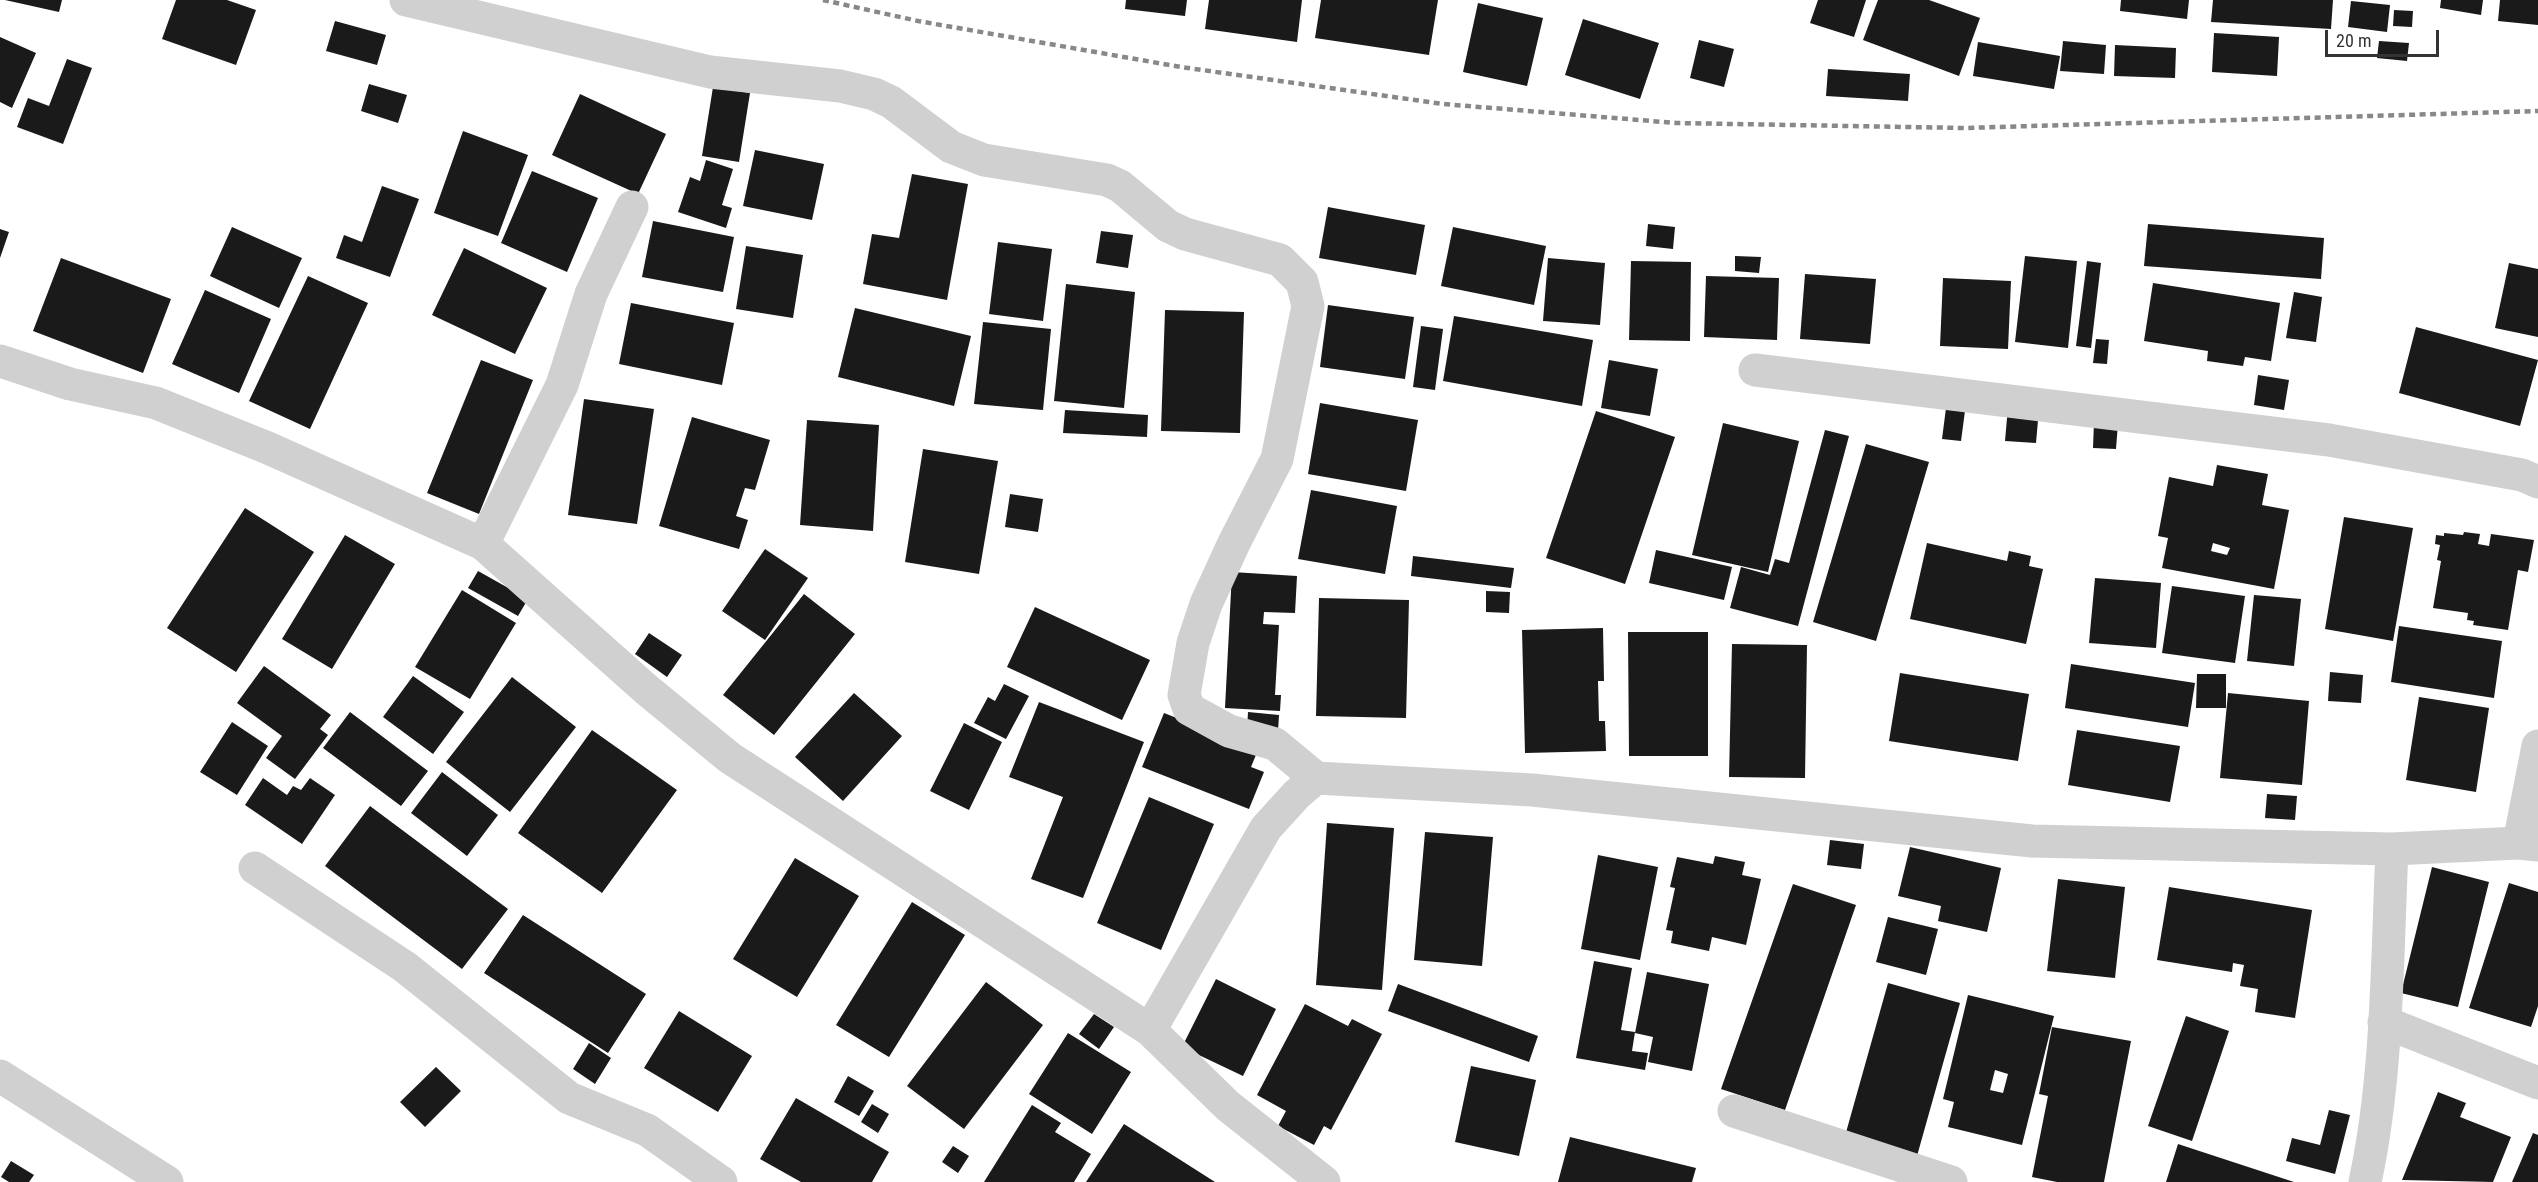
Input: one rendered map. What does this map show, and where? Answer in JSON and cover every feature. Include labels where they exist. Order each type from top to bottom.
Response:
[{"type":"street","points":[[406,0],[710,72],[840,87],[874,94],[891,102],[951,147],[984,160],[1107,180],[1120,186],[1168,226],[1185,234],[1280,260],[1302,282],[1308,306],[1288,411],[1277,459],[1206,604],[1193,644],[1184,695],[1189,709],[1229,731],[1275,744],[1316,778],[1390,780],[1532,790],[2032,841],[2392,849],[2529,844],[2538,746]]},
{"type":"street","points":[[483,544],[562,385],[591,294],[632,207]]},
{"type":"street","points":[[0,361],[70,384],[156,403],[268,448],[483,544],[647,690],[730,758],[1150,1030],[1228,1106],[1322,1182]]},
{"type":"street","points":[[1755,370],[2329,440],[2522,475],[2538,482]]},
{"type":"street","points":[[1150,1030],[1266,828],[1297,794],[1316,778]]},
{"type":"street","points":[[2365,1182],[2372,1151],[2384,1022],[2392,849]]},
{"type":"street","points":[[255,868],[405,967],[569,1098],[647,1130],[721,1182]]},
{"type":"street","points":[[2384,1022],[2538,1083]]},
{"type":"street","points":[[0,1076],[167,1182]]},
{"type":"street","points":[[1734,1111],[1951,1182]]},
{"type":"building","points":[[5,0],[62,0],[59,12]]},
{"type":"building","points":[[176,0],[227,0],[256,10],[236,65],[162,39]]},
{"type":"building","points":[[1126,0],[1187,0],[1185,16],[1125,9]]},
{"type":"building","points":[[1209,0],[1302,0],[1297,42],[1205,29]]},
{"type":"building","points":[[1321,0],[1438,0],[1429,55],[1315,38]]},
{"type":"building","points":[[1818,0],[1866,0],[1854,37],[1810,23]]},
{"type":"building","points":[[1878,0],[1929,0],[1980,18],[1959,76],[1863,40]]},
{"type":"building","points":[[2121,0],[2189,0],[2187,19],[2120,11]]},
{"type":"building","points":[[2213,0],[2333,0],[2331,29],[2211,22]]},
{"type":"building","points":[[2441,0],[2483,0],[2481,15],[2440,8]]},
{"type":"building","points":[[2500,0],[2538,0],[2538,25],[2498,21]]},
{"type":"building","points":[[2351,1],[2390,5],[2387,32],[2348,27]]},
{"type":"building","points":[[1478,3],[1543,18],[1527,86],[1463,72]]},
{"type":"building","points":[[2394,10],[2413,11],[2412,27],[2393,26]]},
{"type":"building","points":[[1583,19],[1659,43],[1640,99],[1565,75]]},
{"type":"building","points":[[335,21],[386,35],[377,65],[326,51]]},
{"type":"building","points":[[2214,33],[2279,37],[2277,76],[2212,72]]},
{"type":"building","points":[[0,37],[36,53],[12,108],[0,102]]},
{"type":"building","points":[[1699,40],[1734,49],[1724,87],[1690,78]]},
{"type":"building","points":[[2063,41],[2106,45],[2104,74],[2060,71]]},
{"type":"building","points":[[2379,41],[2409,43],[2407,61],[2377,58]]},
{"type":"building","points":[[1978,42],[2060,56],[2054,89],[1973,76]]},
{"type":"building","points":[[2115,45],[2176,48],[2175,78],[2114,76]]},
{"type":"building","points":[[67,59],[92,68],[63,144],[17,127],[28,98],[49,106]]},
{"type":"building","points":[[1828,69],[1910,74],[1908,101],[1826,96]]},
{"type":"building","points":[[369,84],[407,95],[398,123],[361,111]]},
{"type":"building","points":[[713,87],[750,93],[739,162],[702,156]]},
{"type":"building","points":[[580,94],[666,134],[638,194],[552,155]]},
{"type":"building","points":[[463,131],[528,155],[498,236],[434,213]]},
{"type":"building","points":[[755,150],[824,164],[812,220],[743,206]]},
{"type":"building","points":[[706,160],[733,169],[722,205],[732,208],[726,228],[678,212],[690,177],[700,181]]},
{"type":"building","points":[[532,171],[598,198],[567,272],[501,243]]},
{"type":"building","points":[[912,174],[968,184],[947,300],[863,284],[872,234],[899,238]]},
{"type":"building","points":[[382,186],[419,199],[390,277],[336,258],[344,235],[362,242]]},
{"type":"building","points":[[1328,207],[1425,225],[1416,275],[1319,258]]},
{"type":"building","points":[[653,221],[734,237],[723,292],[642,277]]},
{"type":"building","points":[[1648,224],[1675,227],[1673,249],[1646,246]]},
{"type":"building","points":[[2148,224],[2324,238],[2321,279],[2144,266]]},
{"type":"building","points":[[232,227],[302,258],[279,308],[210,276]]},
{"type":"building","points":[[1453,227],[1546,246],[1534,305],[1441,286]]},
{"type":"building","points":[[0,229],[9,232],[0,258]]},
{"type":"building","points":[[1101,231],[1133,235],[1128,268],[1096,263]]},
{"type":"building","points":[[998,242],[1052,249],[1043,321],[989,314]]},
{"type":"building","points":[[746,246],[803,255],[793,318],[736,309]]},
{"type":"building","points":[[464,248],[547,288],[515,354],[432,315]]},
{"type":"building","points":[[1735,256],[1761,257],[1759,273],[1735,271]]},
{"type":"building","points":[[2025,256],[2077,261],[2068,348],[2015,342]]},
{"type":"building","points":[[61,258],[171,299],[143,373],[33,331]]},
{"type":"building","points":[[1548,258],[1605,263],[1600,325],[1543,321]]},
{"type":"building","points":[[1631,261],[1691,262],[1690,341],[1629,340]]},
{"type":"building","points":[[2087,261],[2101,263],[2091,348],[2076,346]]},
{"type":"building","points":[[2509,263],[2538,269],[2538,337],[2495,328]]},
{"type":"building","points":[[1805,274],[1876,279],[1870,344],[1800,339]]},
{"type":"building","points":[[308,276],[368,303],[310,429],[249,401]]},
{"type":"building","points":[[1706,276],[1779,278],[1777,340],[1704,337]]},
{"type":"building","points":[[1943,278],[2011,281],[2008,349],[1940,346]]},
{"type":"building","points":[[2153,283],[2280,303],[2271,361],[2245,357],[2243,366],[2207,361],[2208,351],[2144,341]]},
{"type":"building","points":[[1066,284],[1135,292],[1124,408],[1054,401]]},
{"type":"building","points":[[205,290],[271,319],[239,393],[172,364]]},
{"type":"building","points":[[2294,292],[2322,297],[2316,342],[2286,338]]},
{"type":"building","points":[[631,303],[734,323],[722,385],[619,364]]},
{"type":"building","points":[[1328,305],[1414,317],[1405,379],[1320,367]]},
{"type":"building","points":[[855,308],[971,336],[954,406],[838,377]]},
{"type":"building","points":[[1165,310],[1244,312],[1240,433],[1161,431]]},
{"type":"building","points":[[1454,316],[1593,340],[1582,406],[1443,381]]},
{"type":"building","points":[[983,322],[1051,329],[1043,410],[974,404]]},
{"type":"building","points":[[1421,326],[1443,329],[1435,390],[1413,387]]},
{"type":"building","points":[[2416,327],[2538,360],[2520,426],[2399,393]]},
{"type":"building","points":[[2096,339],[2109,340],[2107,364],[2093,363]]},
{"type":"building","points":[[481,360],[533,380],[479,514],[427,493]]},
{"type":"building","points":[[1609,360],[1658,369],[1650,416],[1601,408]]},
{"type":"building","points":[[2258,375],[2289,380],[2284,410],[2254,405]]},
{"type":"building","points":[[584,399],[654,409],[637,524],[568,515]]},
{"type":"building","points":[[1320,403],[1418,420],[1406,491],[1308,474]]},
{"type":"building","points":[[2008,407],[2039,409],[2036,443],[2005,441]]},
{"type":"building","points":[[1946,408],[1965,411],[1961,441],[1942,439]]},
{"type":"building","points":[[1065,410],[1148,415],[1147,437],[1063,433]]},
{"type":"building","points":[[1596,411],[1675,437],[1625,584],[1546,558]]},
{"type":"building","points":[[692,417],[770,440],[755,490],[745,488],[736,516],[748,520],[739,549],[659,526]]},
{"type":"building","points":[[807,420],[879,425],[873,531],[800,525]]},
{"type":"building","points":[[2094,422],[2118,423],[2116,449],[2093,448]]},
{"type":"building","points":[[1723,423],[1799,441],[1768,572],[1692,555]]},
{"type":"building","points":[[1825,430],[1849,436],[1798,626],[1730,608],[1741,567],[1770,575],[1775,559],[1789,563]]},
{"type":"building","points":[[1866,444],[1929,462],[1876,641],[1813,622]]},
{"type":"building","points":[[923,449],[998,461],[979,574],[905,562]]},
{"type":"building","points":[[2217,465],[2268,474],[2262,505],[2289,510],[2274,589],[2162,568],[2168,538],[2158,536],[2169,477],[2213,486]],"holes":[[[2213,543],[2230,548],[2227,555],[2211,551]]]},
{"type":"building","points":[[1311,490],[1397,506],[1385,574],[1298,559]]},
{"type":"building","points":[[1010,494],[1043,499],[1038,532],[1005,527]]},
{"type":"building","points":[[245,508],[314,552],[236,672],[167,628]]},
{"type":"building","points":[[2344,517],[2413,528],[2393,641],[2325,629]]},
{"type":"building","points":[[2464,532],[2480,534],[2478,544],[2489,546],[2491,534],[2534,540],[2528,572],[2518,570],[2508,630],[2473,625],[2474,621],[2467,620],[2468,613],[2433,608],[2441,561],[2437,560],[2440,545],[2435,544],[2436,535],[2444,536],[2444,533],[2463,535]]},
{"type":"building","points":[[345,535],[395,564],[332,669],[282,639]]},
{"type":"building","points":[[1927,543],[2007,561],[2009,551],[2031,556],[2029,566],[2043,569],[2026,644],[1910,619]]},
{"type":"building","points":[[765,549],[808,578],[765,640],[722,611]]},
{"type":"building","points":[[1656,550],[1732,567],[1724,600],[1649,583]]},
{"type":"building","points":[[1413,556],[1514,568],[1511,588],[1411,576]]},
{"type":"building","points":[[478,571],[528,599],[518,616],[468,588]]},
{"type":"building","points":[[1232,572],[1297,576],[1295,613],[1264,612],[1263,624],[1279,625],[1275,695],[1281,695],[1280,711],[1225,708]]},
{"type":"building","points":[[2095,578],[2161,583],[2156,648],[2089,643]]},
{"type":"building","points":[[2172,586],[2245,596],[2235,663],[2162,653]]},
{"type":"building","points":[[462,590],[516,623],[470,699],[415,667]]},
{"type":"building","points":[[1486,591],[1510,592],[1509,613],[1486,612]]},
{"type":"building","points":[[804,594],[855,634],[774,735],[723,695]]},
{"type":"building","points":[[2254,595],[2301,599],[2294,666],[2247,661]]},
{"type":"building","points":[[1319,598],[1409,600],[1406,718],[1316,716]]},
{"type":"building","points":[[1035,607],[1150,660],[1122,720],[1007,667]]},
{"type":"building","points":[[2399,626],[2502,641],[2494,698],[2391,682]]},
{"type":"building","points":[[1603,628],[1604,681],[1598,681],[1599,721],[1605,721],[1606,751],[1525,753],[1522,630]]},
{"type":"building","points":[[1628,632],[1708,632],[1708,756],[1629,756]]},
{"type":"building","points":[[649,633],[682,655],[667,677],[635,654]]},
{"type":"building","points":[[1732,644],[1807,645],[1805,778],[1729,777]]},
{"type":"building","points":[[2071,664],[2195,683],[2188,727],[2065,708]]},
{"type":"building","points":[[264,666],[331,715],[320,729],[328,735],[295,779],[266,758],[282,736],[237,703]]},
{"type":"building","points":[[2330,672],[2363,675],[2361,703],[2328,701]]},
{"type":"building","points":[[1900,673],[2029,694],[2018,761],[1889,741]]},
{"type":"building","points":[[2197,674],[2226,674],[2226,708],[2196,708]]},
{"type":"building","points":[[413,676],[464,712],[433,754],[383,717]]},
{"type":"building","points":[[512,677],[576,727],[510,812],[446,762]]},
{"type":"building","points":[[1004,684],[1029,696],[1006,739],[974,723],[988,697],[995,701]]},
{"type":"building","points":[[854,693],[902,736],[843,801],[795,757]]},
{"type":"building","points":[[2228,693],[2309,701],[2302,785],[2220,778]]},
{"type":"building","points":[[2419,697],[2489,708],[2476,792],[2406,780]]},
{"type":"building","points":[[1039,702],[1144,742],[1083,898],[1031,879],[1063,797],[1009,777]]},
{"type":"building","points":[[350,712],[428,771],[401,806],[323,748]]},
{"type":"building","points":[[1248,712],[1279,715],[1278,731],[1247,729]]},
{"type":"building","points":[[1164,713],[1258,750],[1251,767],[1264,772],[1249,809],[1142,767]]},
{"type":"building","points":[[232,722],[268,746],[237,795],[200,772]]},
{"type":"building","points":[[964,723],[1002,742],[969,810],[930,791]]},
{"type":"building","points":[[592,730],[677,790],[602,893],[518,833]]},
{"type":"building","points":[[2077,730],[2180,746],[2170,802],[2068,785]]},
{"type":"building","points":[[442,772],[498,815],[467,856],[411,813]]},
{"type":"building","points":[[263,778],[287,795],[293,786],[301,790],[310,778],[335,795],[302,844],[245,805]]},
{"type":"building","points":[[2267,794],[2297,796],[2295,820],[2265,818]]},
{"type":"building","points":[[1149,797],[1214,824],[1161,950],[1097,923]]},
{"type":"building","points":[[370,806],[508,909],[462,969],[325,866]]},
{"type":"building","points":[[1327,823],[1394,828],[1382,990],[1316,985]]},
{"type":"building","points":[[1425,832],[1493,837],[1482,966],[1414,960]]},
{"type":"building","points":[[1830,840],[1864,844],[1861,869],[1827,865]]},
{"type":"building","points":[[1910,847],[2001,868],[1987,932],[1938,921],[1941,906],[1898,896]]},
{"type":"building","points":[[1598,855],[1658,867],[1640,960],[1581,949]]},
{"type":"building","points":[[1715,856],[1745,862],[1742,875],[1761,879],[1746,945],[1712,937],[1709,951],[1671,943],[1673,931],[1666,930],[1675,888],[1670,887],[1677,857],[1713,864]]},
{"type":"building","points":[[795,858],[859,896],[797,997],[733,959]]},
{"type":"building","points":[[2432,867],[2489,882],[2458,1007],[2401,993]]},
{"type":"building","points":[[2058,879],[2125,887],[2115,978],[2047,971]]},
{"type":"building","points":[[2509,883],[2538,892],[2538,1006],[2531,1027],[2469,1008]]},
{"type":"building","points":[[1793,884],[1856,905],[1785,1110],[1721,1089]]},
{"type":"building","points":[[2169,887],[2312,910],[2295,1018],[2255,1012],[2258,989],[2240,986],[2244,965],[2233,963],[2232,972],[2157,960]]},
{"type":"building","points":[[912,902],[965,935],[889,1057],[836,1025]]},
{"type":"building","points":[[523,915],[646,994],[608,1053],[484,973]]},
{"type":"building","points":[[1888,917],[1938,929],[1926,975],[1876,962]]},
{"type":"building","points":[[1594,961],[1632,968],[1621,1030],[1635,1032],[1632,1051],[1648,1053],[1645,1070],[1576,1058]]},
{"type":"building","points":[[1647,972],[1709,984],[1692,1071],[1648,1062],[1653,1037],[1635,1033]]},
{"type":"building","points":[[1216,979],[1276,1009],[1243,1076],[1182,1047]]},
{"type":"building","points":[[986,982],[1043,1025],[964,1129],[907,1086]]},
{"type":"building","points":[[1888,983],[1960,1003],[1917,1156],[1845,1136]]},
{"type":"building","points":[[1398,984],[1538,1036],[1529,1062],[1388,1011]]},
{"type":"building","points":[[1968,995],[2054,1016],[2022,1145],[1948,1127],[1954,1102],[1943,1099]],"holes":[[[1995,1070],[2008,1074],[2003,1093],[1990,1090]]]},
{"type":"building","points":[[1305,1004],[1348,1026],[1352,1019],[1382,1034],[1331,1130],[1324,1126],[1314,1145],[1278,1126],[1286,1111],[1257,1095]]},
{"type":"building","points":[[679,1011],[752,1056],[718,1112],[644,1068]]},
{"type":"building","points":[[1094,1014],[1114,1027],[1099,1049],[1079,1034]]},
{"type":"building","points":[[2186,1016],[2229,1031],[2192,1141],[2148,1126]]},
{"type":"building","points":[[2052,1027],[2131,1041],[2104,1182],[2057,1182],[2032,1177],[2048,1096],[2039,1094]]},
{"type":"building","points":[[1068,1033],[1131,1072],[1092,1134],[1029,1094]]},
{"type":"building","points":[[589,1043],[611,1058],[595,1084],[573,1069]]},
{"type":"building","points":[[1471,1066],[1536,1080],[1519,1156],[1455,1142]]},
{"type":"building","points":[[436,1067],[461,1091],[425,1127],[400,1102]]},
{"type":"building","points":[[848,1076],[874,1091],[859,1116],[834,1102]]},
{"type":"building","points":[[2438,1092],[2466,1103],[2460,1117],[2511,1137],[2493,1182],[2402,1180]]},
{"type":"building","points":[[796,1098],[889,1152],[872,1182],[801,1182],[760,1159]]},
{"type":"building","points":[[872,1104],[889,1114],[878,1133],[861,1122]]},
{"type":"building","points":[[1032,1105],[1061,1123],[1055,1132],[1091,1154],[1074,1182],[984,1182]]},
{"type":"building","points":[[2329,1110],[2350,1115],[2335,1174],[2286,1161],[2292,1138],[2320,1145]]},
{"type":"building","points":[[1124,1124],[1215,1182],[1086,1182]]},
{"type":"building","points":[[2533,1133],[2538,1135],[2538,1182],[2512,1182]]},
{"type":"building","points":[[1570,1137],[1696,1168],[1692,1182],[1558,1182]]},
{"type":"building","points":[[2178,1144],[2294,1182],[2166,1182]]},
{"type":"building","points":[[953,1146],[969,1156],[958,1173],[942,1162]]},
{"type":"building","points":[[11,1161],[34,1175],[29,1182],[9,1182],[1,1177]]},
{"type":"railway","points":[[823,0],[918,21],[1181,67],[1443,104],[1676,123],[1965,128],[2538,111]]}]
